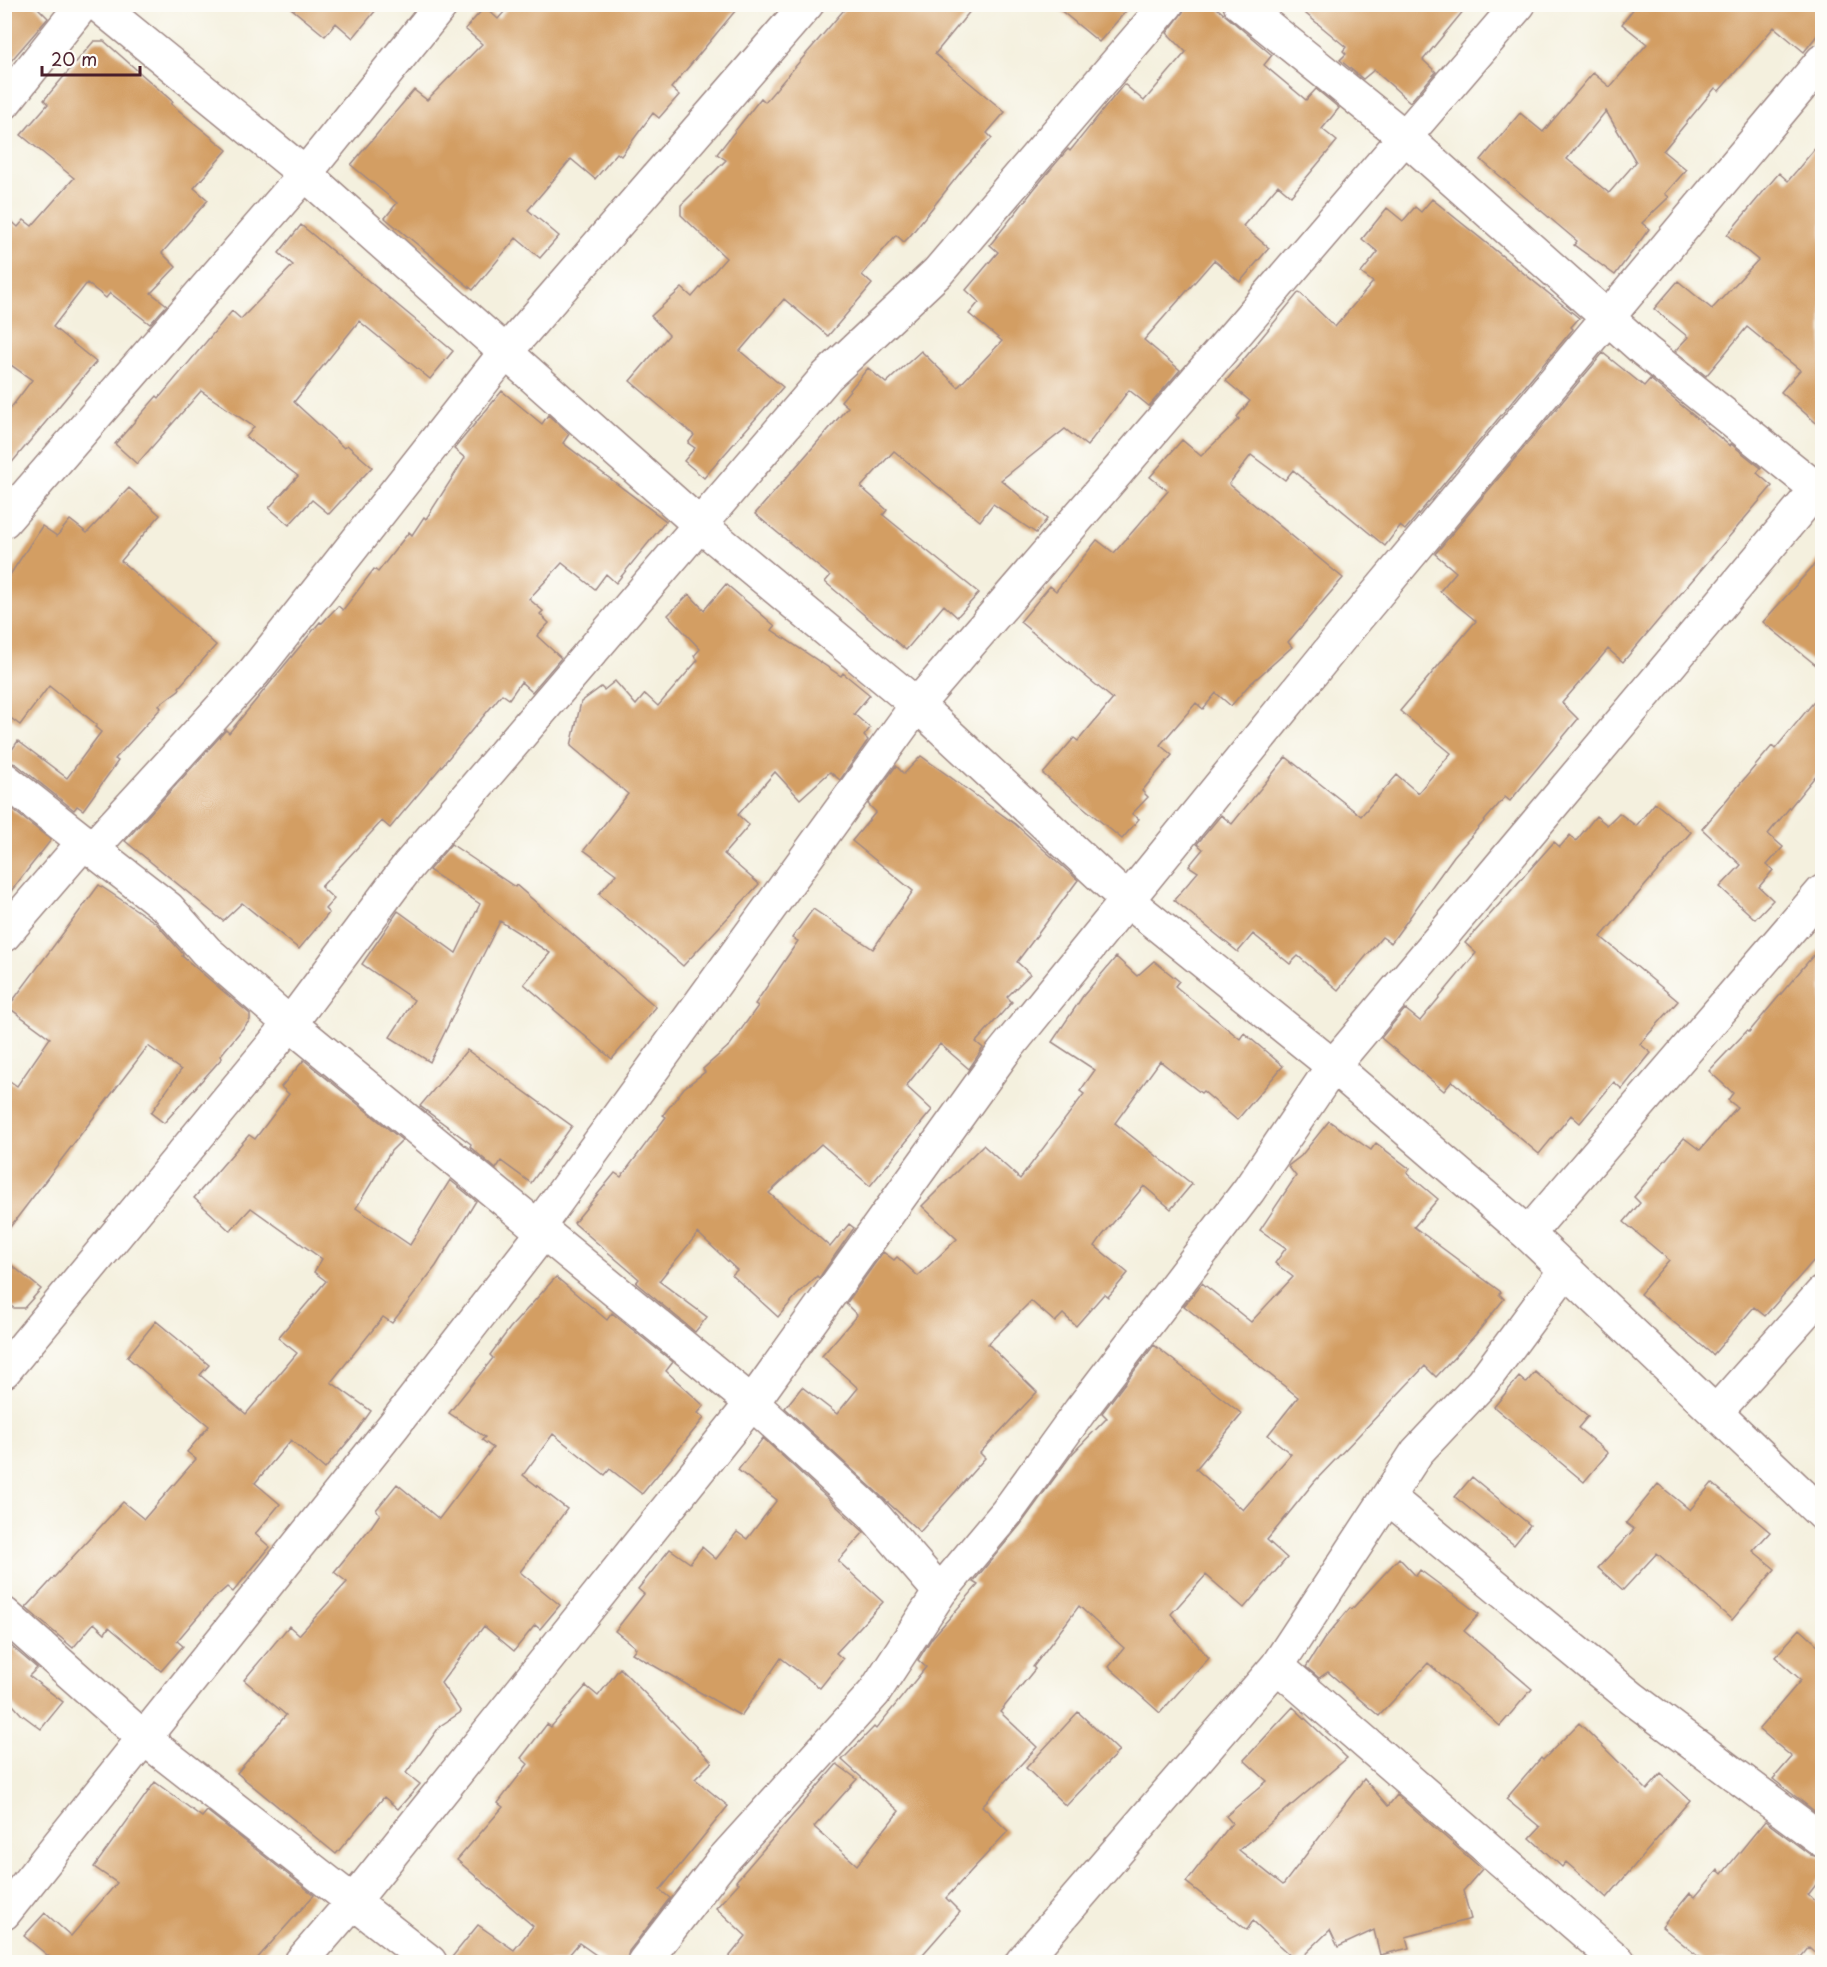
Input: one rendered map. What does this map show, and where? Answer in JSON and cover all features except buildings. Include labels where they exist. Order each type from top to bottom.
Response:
[{"type":"street","points":[[4,103],[83,4]]},
{"type":"street","points":[[97,4],[305,174],[700,525],[917,705],[1128,901],[1333,1066],[1528,1234],[1564,1271],[1822,1514]]},
{"type":"street","points":[[4,521],[305,174],[442,4]]},
{"type":"street","points":[[4,935],[254,672],[505,353],[807,4]]},
{"type":"street","points":[[4,1371],[290,1024],[408,866],[827,376],[938,272],[1167,4]]},
{"type":"street","points":[[644,1962],[723,1860],[874,1693],[940,1592],[1007,1512],[1080,1411],[1249,1190],[1333,1066],[1821,489],[1645,351],[1406,138],[1240,4]]},
{"type":"street","points":[[4,1913],[145,1739],[541,1229],[917,705],[1519,4]]},
{"type":"street","points":[[301,1962],[352,1903],[752,1403],[1004,1053],[1345,632],[1822,61]]},
{"type":"street","points":[[4,779],[168,908],[206,951],[290,1024],[752,1403],[870,1512],[940,1592]]},
{"type":"street","points":[[1528,1234],[1822,892]]},
{"type":"street","points":[[1022,1962],[1277,1666],[1417,1452],[1482,1383],[1564,1271]]},
{"type":"street","points":[[1716,1412],[1822,1293]]},
{"type":"street","points":[[1389,1498],[1632,1698],[1822,1840]]},
{"type":"street","points":[[4,1614],[145,1739],[430,1962]]},
{"type":"street","points":[[1277,1666],[1619,1962]]}]
